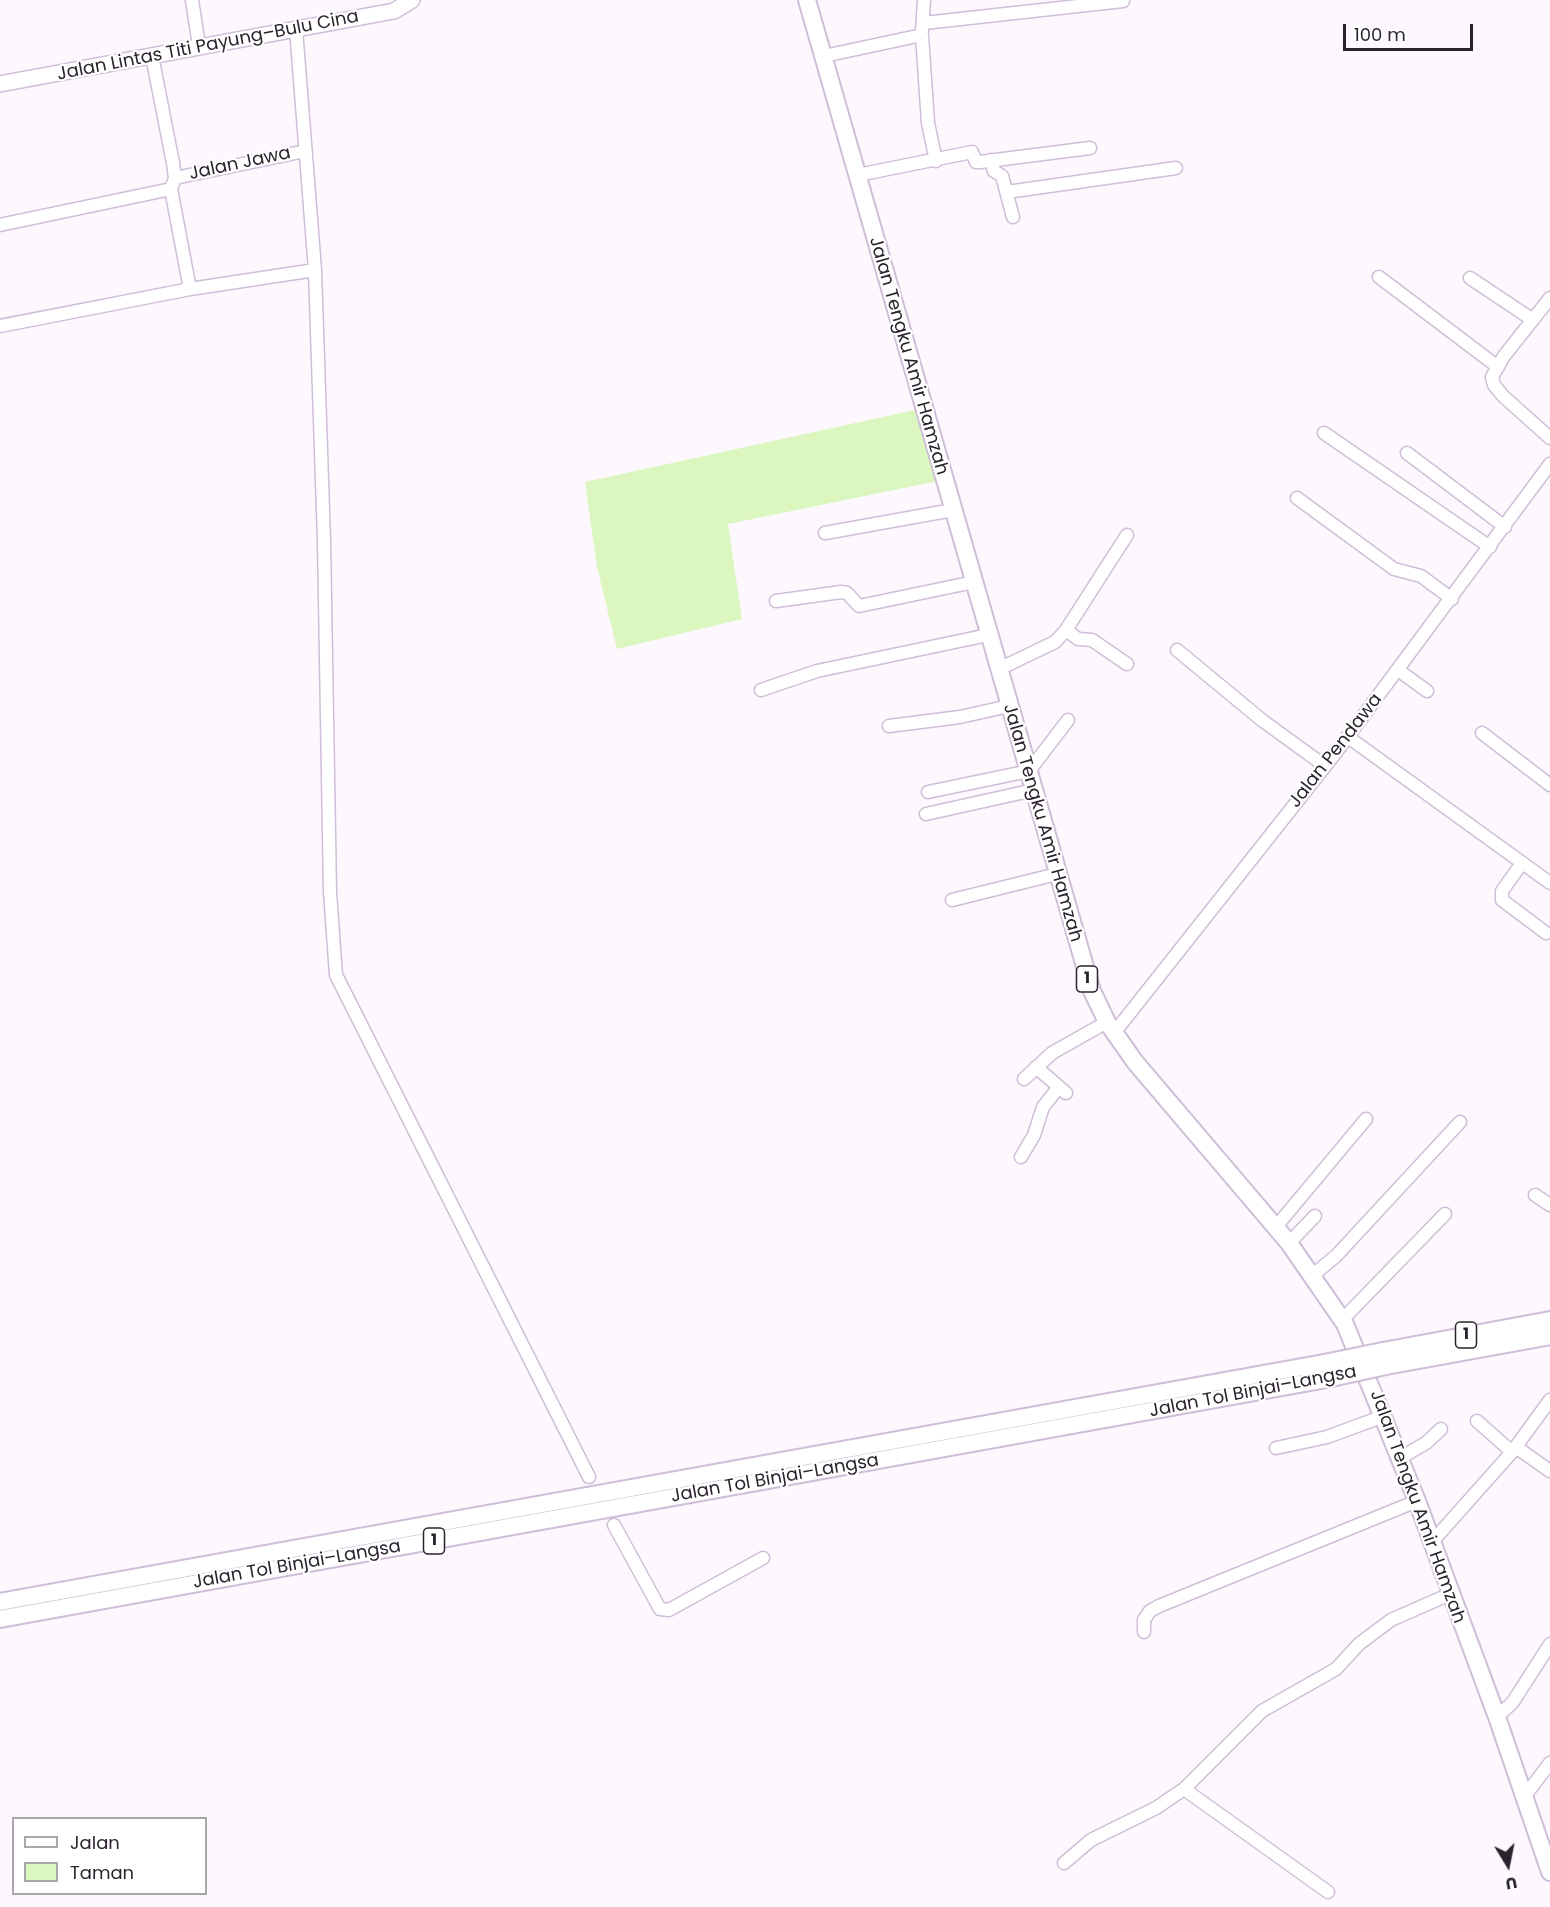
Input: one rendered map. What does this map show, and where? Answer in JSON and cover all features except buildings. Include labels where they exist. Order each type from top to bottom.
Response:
[{"type":"highway","name":"Jalan Tengku Amir Hamzah","points":[[807,0],[1085,972],[1111,1028],[1169,1103],[1289,1243],[1342,1320],[1384,1416],[1417,1501],[1497,1717],[1550,1872]]},
{"type":"highway","name":"Jalan Tol Binjai–Langsa","points":[[0,1602],[913,1446],[1325,1371],[1550,1320]]},
{"type":"highway","name":"Jalan Tol Binjai–Langsa","points":[[1384,1358],[1550,1336]]},
{"type":"highway","name":"Jalan Tol Binjai–Langsa","points":[[0,1619],[867,1454]]},
{"type":"main road","name":"Jalan Lintas Titi Payung–Bulu Cina","points":[[0,84],[394,11],[412,0]]},
{"type":"street","points":[[192,0],[199,46]]},
{"type":"street","points":[[924,0],[923,29],[928,123],[936,161]]},
{"type":"street","points":[[824,56],[923,29],[1123,1]]},
{"type":"street","points":[[296,29],[315,270],[324,541],[330,892],[336,975],[589,1477]]},
{"type":"street","points":[[152,56],[190,289]]},
{"type":"street","points":[[858,176],[972,152],[977,162],[1090,147]]},
{"type":"street","name":"Jalan Jawa","points":[[0,225],[305,151]]},
{"type":"street","points":[[991,160],[994,171],[1002,176],[1014,217]]},
{"type":"street","points":[[1006,192],[1176,168]]},
{"type":"street","points":[[0,326],[190,289],[315,270]]},
{"type":"street","points":[[1379,277],[1498,367]]},
{"type":"street","points":[[1470,278],[1533,320]]},
{"type":"street","points":[[1550,298],[1492,377],[1497,390],[1550,438]]},
{"type":"street","points":[[1324,433],[1490,547]]},
{"type":"street","points":[[1407,453],[1505,527]]},
{"type":"street","name":"Jalan Pendawa","points":[[1111,1028],[1348,737],[1550,464]]},
{"type":"street","points":[[1297,498],[1394,569],[1421,576],[1452,599]]},
{"type":"street","points":[[825,534],[953,510]]},
{"type":"street","points":[[999,669],[1050,646],[1066,630],[1127,535]]},
{"type":"street","points":[[776,601],[841,592],[847,593],[859,606],[974,582]]},
{"type":"street","points":[[1066,630],[1078,639],[1092,640],[1127,664]]},
{"type":"street","points":[[761,690],[817,671],[988,635]]},
{"type":"street","points":[[1177,650],[1263,721],[1325,766]]},
{"type":"street","points":[[1398,670],[1427,692]]},
{"type":"street","points":[[889,726],[960,717],[1009,706]]},
{"type":"street","points":[[928,792],[1029,771],[1068,720]]},
{"type":"street","points":[[1482,733],[1550,785]]},
{"type":"street","points":[[1348,737],[1550,884]]},
{"type":"street","points":[[926,814],[1034,790]]},
{"type":"street","points":[[1521,863],[1502,891],[1502,900],[1546,933]]},
{"type":"street","points":[[952,900],[1057,874]]},
{"type":"street","points":[[1024,1079],[1061,1047],[1111,1028]]},
{"type":"street","points":[[1021,1157],[1034,1135],[1043,1107],[1062,1090],[1036,1067]]},
{"type":"street","points":[[1275,1228],[1366,1119]]},
{"type":"street","points":[[1313,1275],[1336,1256],[1460,1122]]},
{"type":"street","points":[[1535,1195],[1550,1205]]},
{"type":"street","points":[[1342,1320],[1445,1214]]},
{"type":"street","points":[[1289,1243],[1315,1216]]},
{"type":"street","points":[[1431,1543],[1514,1449],[1550,1400]]},
{"type":"street","points":[[1276,1448],[1327,1437],[1384,1416]]},
{"type":"street","points":[[1477,1421],[1514,1449],[1550,1471]]},
{"type":"street","points":[[1400,1458],[1426,1443],[1441,1429]]},
{"type":"street","points":[[1144,1632],[1144,1620],[1150,1611],[1159,1606],[1417,1501]]},
{"type":"street","points":[[614,1525],[660,1610],[669,1610],[763,1557]]},
{"type":"street","points":[[1064,1863],[1091,1840],[1156,1808],[1184,1789],[1262,1711],[1336,1669],[1359,1644],[1390,1620],[1450,1594]]},
{"type":"street","points":[[1497,1717],[1513,1702],[1550,1644]]},
{"type":"street","points":[[1524,1797],[1550,1763]]},
{"type":"street","points":[[1184,1789],[1328,1892]]},
{"type":"green space","points":[[915,410],[938,481],[728,524],[742,619],[617,649],[597,567],[585,482]]}]
